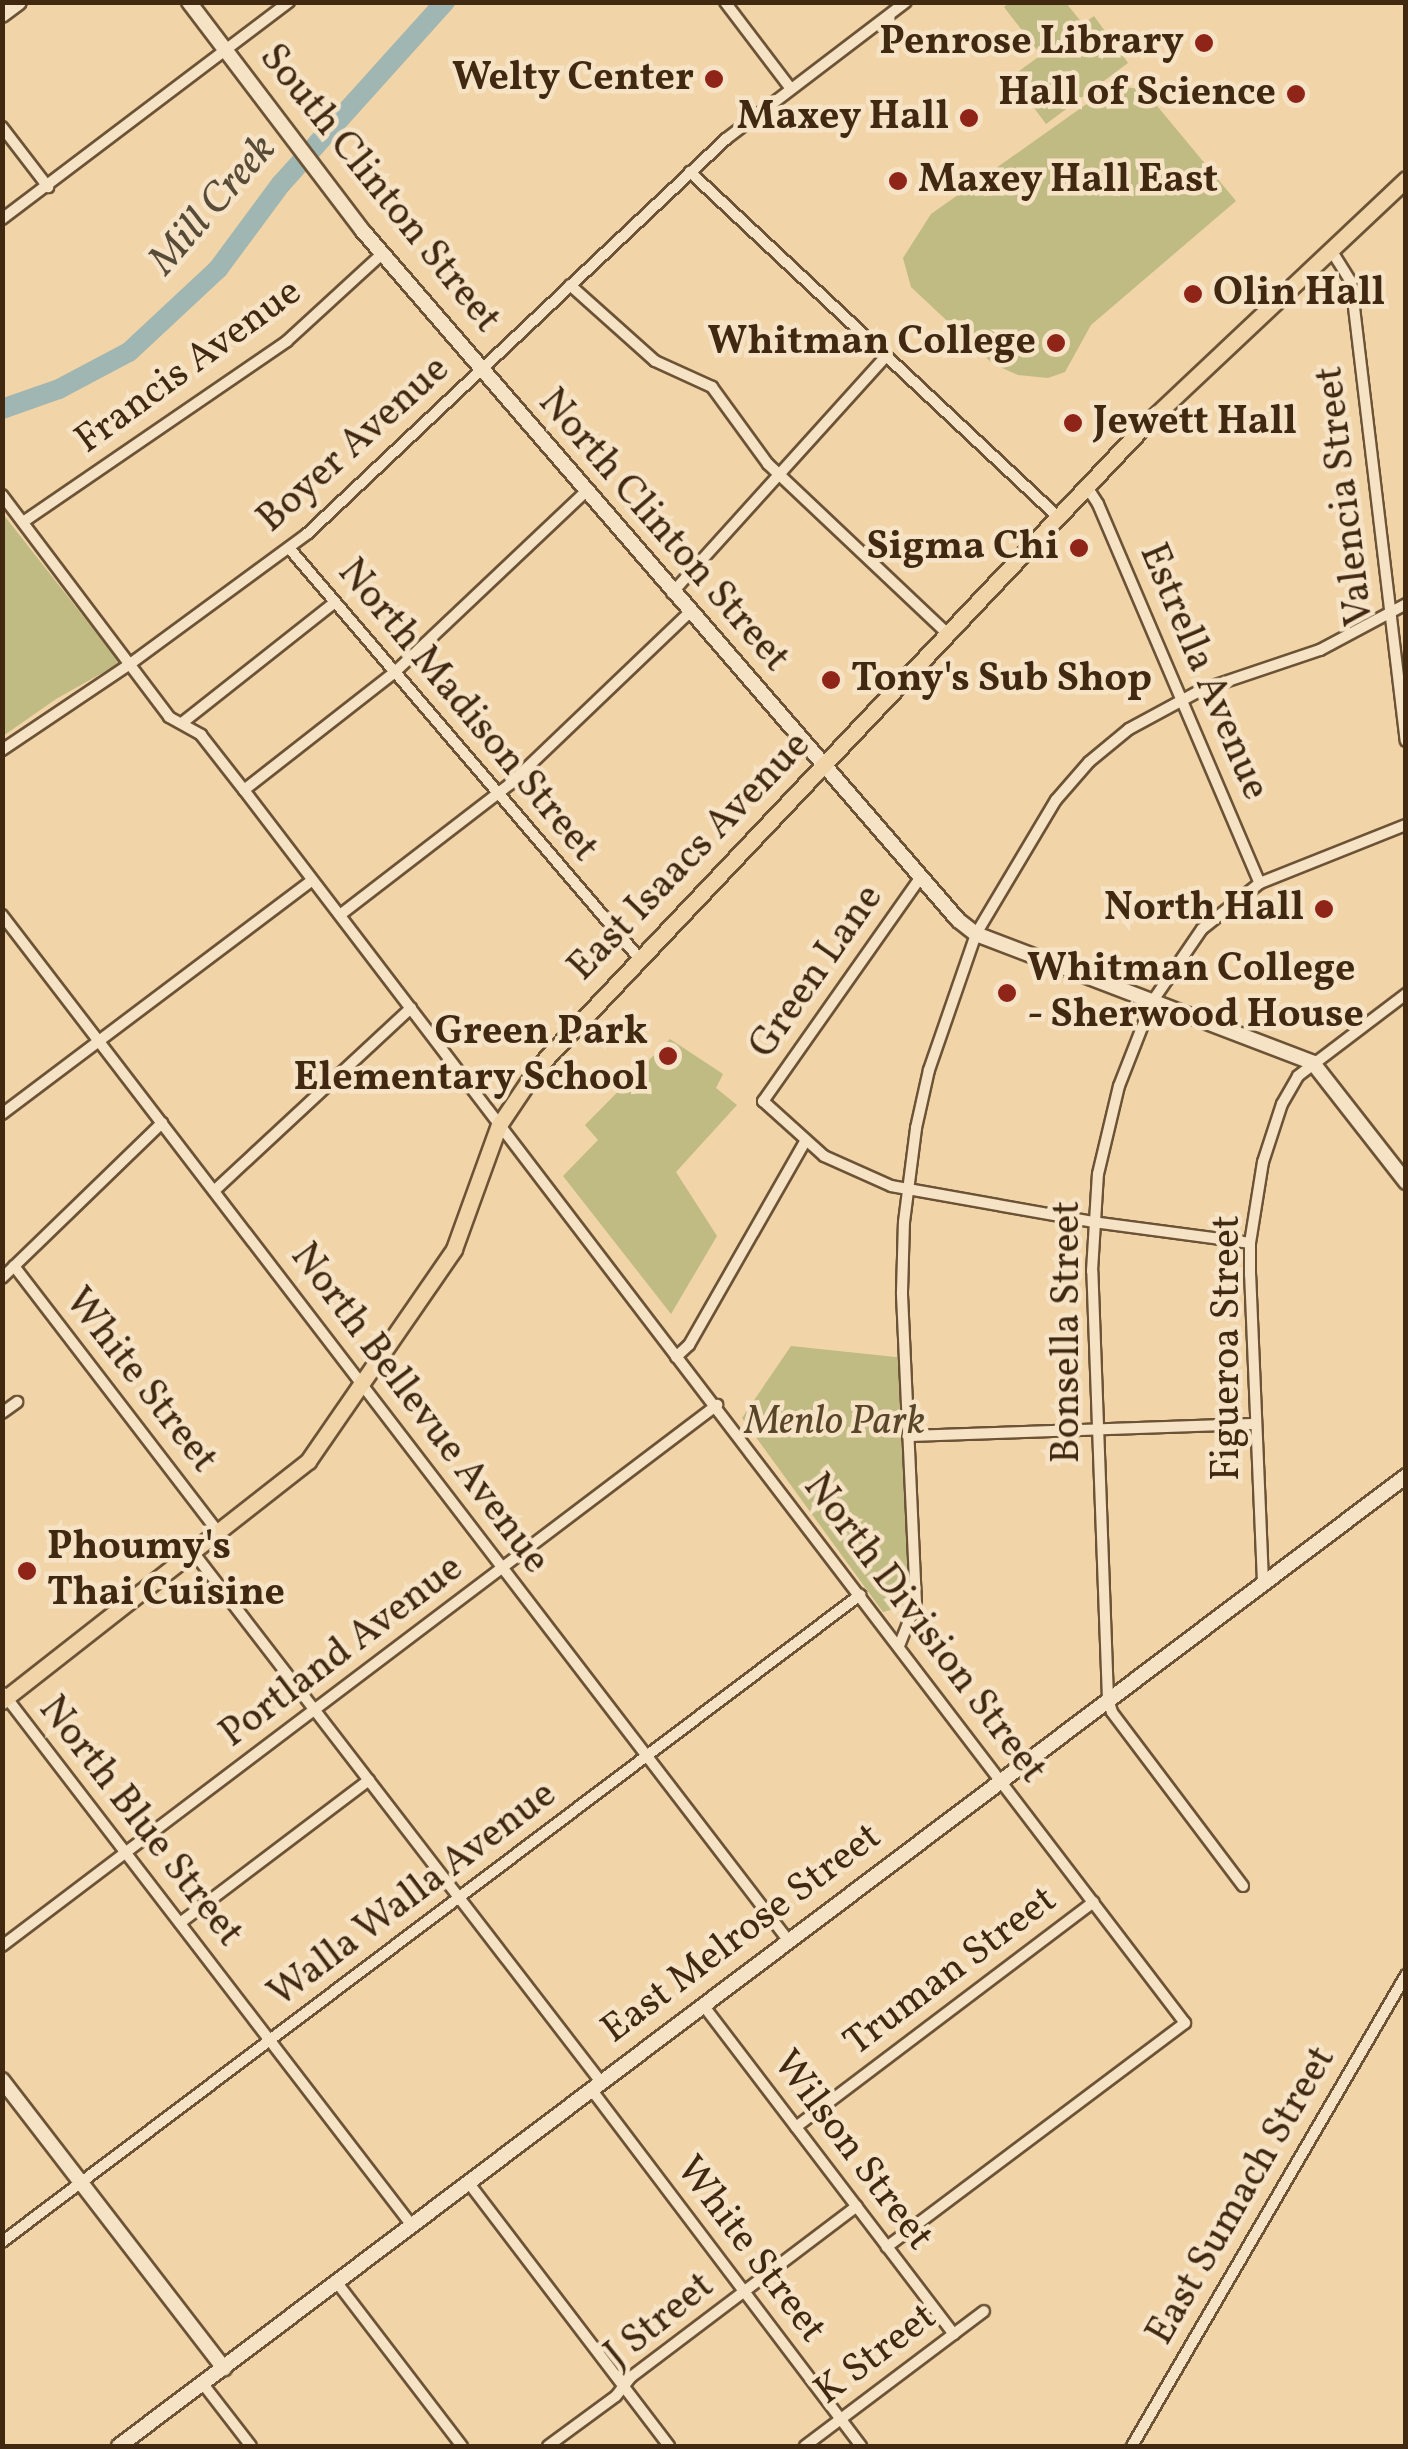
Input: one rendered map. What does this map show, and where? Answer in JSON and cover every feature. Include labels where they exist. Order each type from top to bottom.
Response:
[{"type":"main road","points":[[2,15],[20,2]]},
{"type":"main road","name":"South Clinton Street","points":[[189,2],[311,166],[482,369]]},
{"type":"main road","name":"East Isaacs Avenue","points":[[4,1697],[308,1460],[454,1248],[499,1125],[538,1067],[1087,487],[1406,179]]},
{"type":"main road","name":"North Clinton Street","points":[[482,369],[584,493],[822,766],[920,878],[976,934],[1313,1063]]},
{"type":"main road","points":[[1313,1063],[1406,1182]]},
{"type":"main road","name":"East Melrose Street","points":[[120,2446],[1406,1476]]},
{"type":"main road","points":[[2,2080],[224,2368]]},
{"type":"street","points":[[2,219],[227,53],[289,2]]},
{"type":"street","points":[[725,2],[790,90]]},
{"type":"street","name":"Boyer Avenue","points":[[2,750],[130,664],[289,548],[690,172],[906,2]]},
{"type":"street","points":[[2,126],[48,187]]},
{"type":"street","points":[[690,172],[1058,518]]},
{"type":"street","name":"Valencia Street","points":[[1331,250],[1352,282],[1406,741]]},
{"type":"street","name":"Francis Avenue","points":[[23,522],[287,341],[382,253]]},
{"type":"street","points":[[570,285],[655,360],[712,387],[757,452],[948,634]]},
{"type":"street","points":[[672,593],[886,356]]},
{"type":"street","name":"Estrella Avenue","points":[[1087,487],[1098,504],[1260,883]]},
{"type":"street","points":[[244,790],[395,672],[584,493]]},
{"type":"street","name":"North Division Street","points":[[2,495],[169,717],[201,734],[1186,2022],[887,2247]]},
{"type":"street","name":"North Madison Street","points":[[289,548],[639,958]]},
{"type":"street","points":[[182,724],[335,602]]},
{"type":"street","points":[[899,1646],[916,1603],[902,1292],[908,1190],[928,1070],[976,934],[1040,821],[1071,782],[1129,729],[1182,699],[1320,650],[1406,604]]},
{"type":"street","points":[[340,915],[499,794],[690,614]]},
{"type":"street","name":"Bonsella Street","points":[[1243,1886],[1112,1712],[1108,1699],[1093,1222],[1109,1119],[1152,1002],[1202,929],[1260,883],[1406,825]]},
{"type":"street","name":"Green Lane","points":[[804,1142],[763,1101],[920,878]]},
{"type":"street","points":[[2,1114],[312,880]]},
{"type":"street","name":"North Bellevue Avenue","points":[[5,922],[788,1940]]},
{"type":"street","name":"Figueroa Street","points":[[1264,1582],[1254,1424],[1250,1243],[1264,1162],[1282,1104],[1298,1076],[1406,994]]},
{"type":"street","points":[[214,1191],[411,1008]]},
{"type":"street","points":[[2,1278],[162,1123]]},
{"type":"street","points":[[676,1357],[688,1345],[804,1142],[847,1169],[908,1190],[1093,1222],[1250,1243]]},
{"type":"street","name":"White Street","points":[[14,1266],[219,1532]]},
{"type":"street","points":[[2,1413],[17,1402]]},
{"type":"street","name":"Portland Avenue","points":[[2,1946],[717,1406]]},
{"type":"street","points":[[908,1436],[1254,1424]]},
{"type":"street","name":"White Street","points":[[193,1552],[459,1898],[744,2292],[861,2446]]},
{"type":"street","name":"Walla Walla Avenue","points":[[2,2242],[860,1595]]},
{"type":"street","name":"North Blue Street","points":[[4,1697],[413,2227]]},
{"type":"street","points":[[180,1924],[369,1780]]},
{"type":"street","name":"Truman Street","points":[[796,2126],[1094,1902]]},
{"type":"street","name":"East Sumach Street","points":[[1132,2446],[1406,1975]]},
{"type":"street","name":"Wilson Street","points":[[703,2005],[954,2334]]},
{"type":"street","points":[[468,2182],[670,2446]]},
{"type":"street","name":"J Street","points":[[548,2446],[857,2206]]},
{"type":"street","points":[[338,2284],[462,2446]]},
{"type":"street","name":"K Street","points":[[805,2446],[984,2311]]},
{"type":"street","points":[[203,2384],[250,2446]]},
{"type":"green space","points":[[1009,3],[1066,3],[1083,24],[1094,16],[1128,63],[1046,124],[1011,77],[1041,55],[1004,7]]},
{"type":"green space","points":[[1112,86],[1143,89],[1236,201],[1091,325],[1065,372],[1048,378],[1018,375],[993,364],[911,287],[903,258],[931,214]]},
{"type":"green space","points":[[3,514],[120,663],[56,699],[3,736]]},
{"type":"green space","points":[[670,1039],[723,1074],[716,1088],[737,1105],[676,1172],[717,1236],[671,1314],[563,1176],[598,1140],[585,1125]]},
{"type":"green space","name":"Menlo Park","points":[[791,1346],[905,1358],[916,1603],[883,1612],[742,1418]]},
{"type":"waterway","name":"Mill Creek","points":[[2,409],[59,389],[129,352],[218,269],[281,184],[445,2]]},
{"type":"place","name":"Penrose Library","points":[[1204,43]]},
{"type":"place","name":"Welty Center","points":[[714,79]]},
{"type":"place","name":"Hall of Science","points":[[1296,94]]},
{"type":"place","name":"Maxey Hall","points":[[969,118]]},
{"type":"place","name":"Maxey Hall East","points":[[898,181]]},
{"type":"place","name":"Olin Hall","points":[[1193,294]]},
{"type":"place","name":"Whitman College","points":[[1056,343]]},
{"type":"place","name":"Jewett Hall","points":[[1073,423]]},
{"type":"place","name":"Sigma Chi","points":[[1079,548]]},
{"type":"place","name":"Tony's Sub Shop","points":[[831,680]]},
{"type":"place","name":"North Hall","points":[[1324,909]]},
{"type":"place","name":"Whitman College - Sherwood House","points":[[1007,993]]},
{"type":"place","name":"Green Park Elementary School","points":[[668,1056]]},
{"type":"place","name":"Phoumy's Thai Cuisine","points":[[27,1571]]}]
